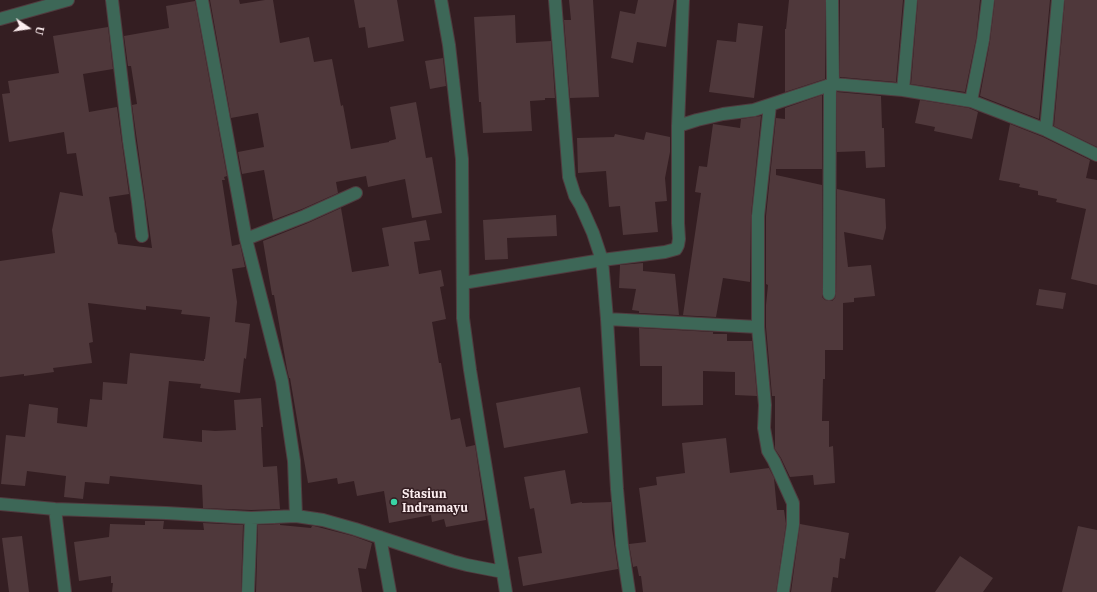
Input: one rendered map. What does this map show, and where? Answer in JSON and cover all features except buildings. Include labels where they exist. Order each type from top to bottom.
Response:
[{"type":"street","points":[[0,19],[68,0]]},
{"type":"street","points":[[112,0],[142,236]]},
{"type":"street","points":[[202,0],[246,238],[282,382],[294,461],[296,516]]},
{"type":"street","points":[[441,0],[462,160],[463,318],[506,592]]},
{"type":"street","points":[[555,0],[569,177],[575,196],[582,206],[593,233],[602,260],[607,319],[616,489],[628,592]]},
{"type":"street","points":[[463,283],[602,260],[665,252],[676,249],[679,239],[678,126],[683,0]]},
{"type":"street","points":[[829,294],[832,0]]},
{"type":"street","points":[[903,90],[911,0]]},
{"type":"street","points":[[971,101],[983,40],[988,0]]},
{"type":"street","points":[[1046,130],[1058,0]]},
{"type":"street","points":[[678,126],[723,114],[754,110],[832,84],[903,90],[971,101],[1046,130],[1097,155]]},
{"type":"street","points":[[770,105],[758,216],[758,327],[765,405],[764,428],[768,451],[793,503],[793,525],[783,592]]},
{"type":"street","points":[[246,238],[305,216],[356,193]]},
{"type":"street","points":[[607,319],[758,327]]},
{"type":"street","points":[[0,504],[55,509],[251,518],[296,516],[369,532],[452,561],[503,572]]},
{"type":"street","points":[[55,509],[65,592]]},
{"type":"street","points":[[248,592],[251,518]]},
{"type":"street","points":[[380,537],[390,592]]},
{"type":"place","name":"Stasiun Indramayu","points":[[394,502]]}]
